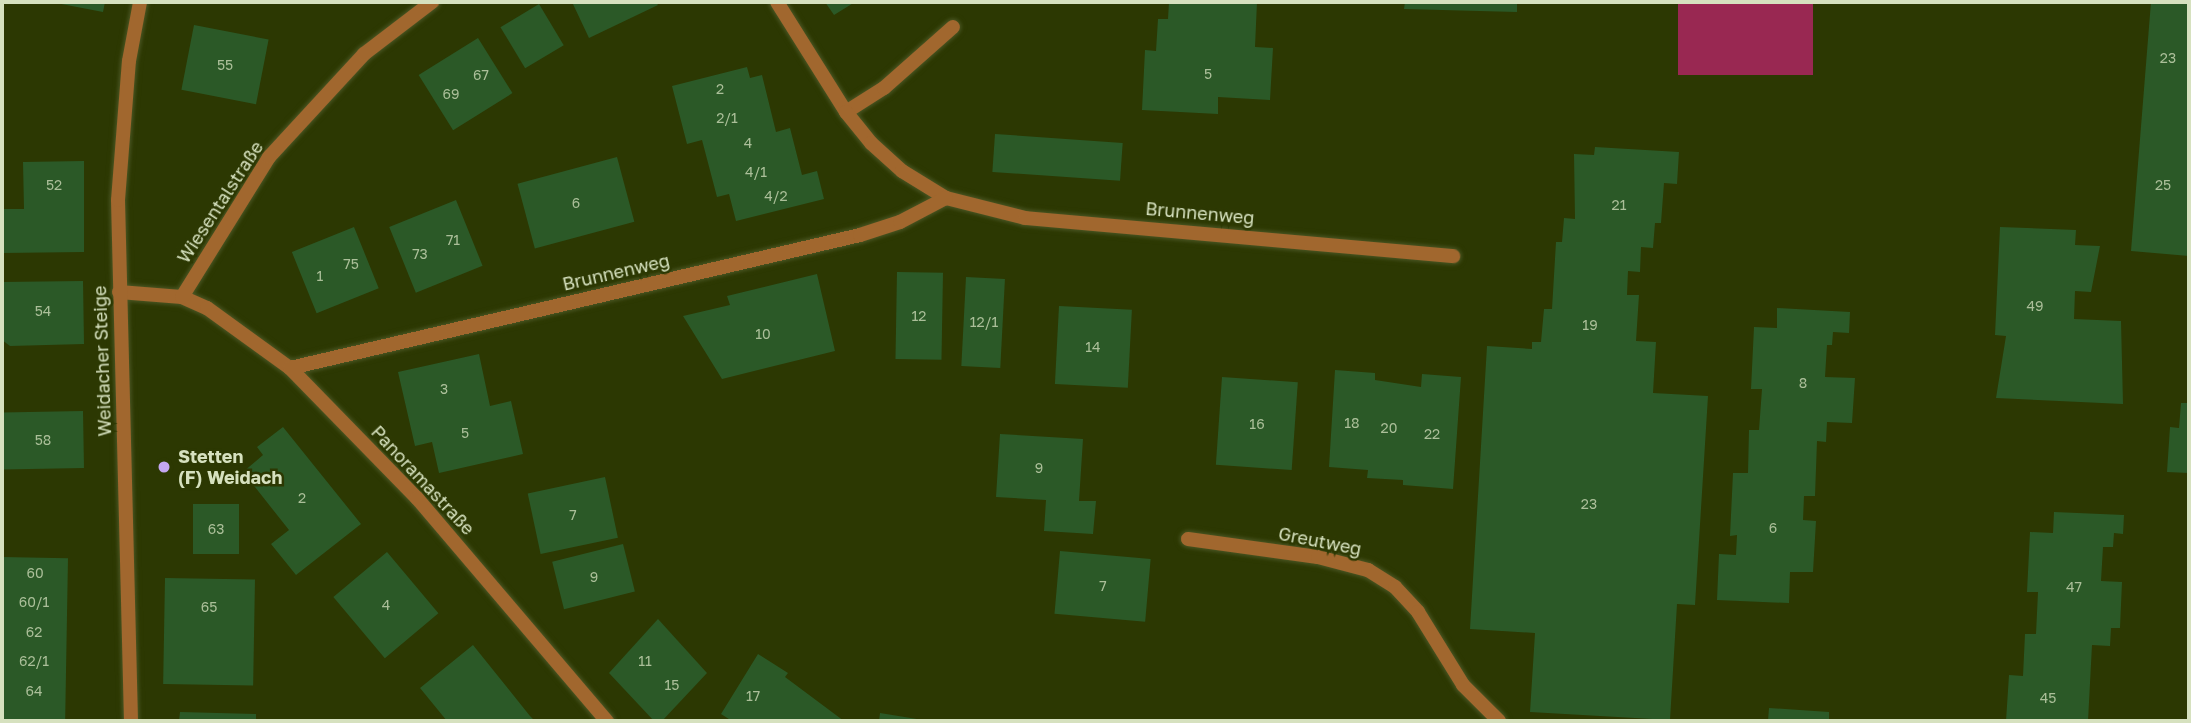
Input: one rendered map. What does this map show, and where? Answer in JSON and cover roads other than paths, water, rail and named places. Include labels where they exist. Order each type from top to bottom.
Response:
[{"type":"street","name":"Weidacher Steige","points":[[131,721],[118,200],[129,61],[140,2]]},
{"type":"street","name":"Wiesentalstraße","points":[[182,297],[269,157],[364,54],[432,2]]},
{"type":"street","name":"Brunnenweg","points":[[777,2],[846,112],[902,171],[946,198],[1025,218],[1452,256]]},
{"type":"street","points":[[846,112],[884,88],[953,27]]},
{"type":"street","name":"Brunnenweg","points":[[290,368],[860,235],[901,222],[946,198]]},
{"type":"street","points":[[119,292],[182,297]]},
{"type":"street","name":"Panoramastraße","points":[[182,297],[207,308],[290,368],[417,498],[607,721]]},
{"type":"street","name":"Greutweg","points":[[1188,539],[1318,557],[1368,570],[1395,587],[1418,612],[1462,685],[1499,721]]},
{"type":"place","name":"Stetten (F) Weidach","points":[[164,467]]}]
